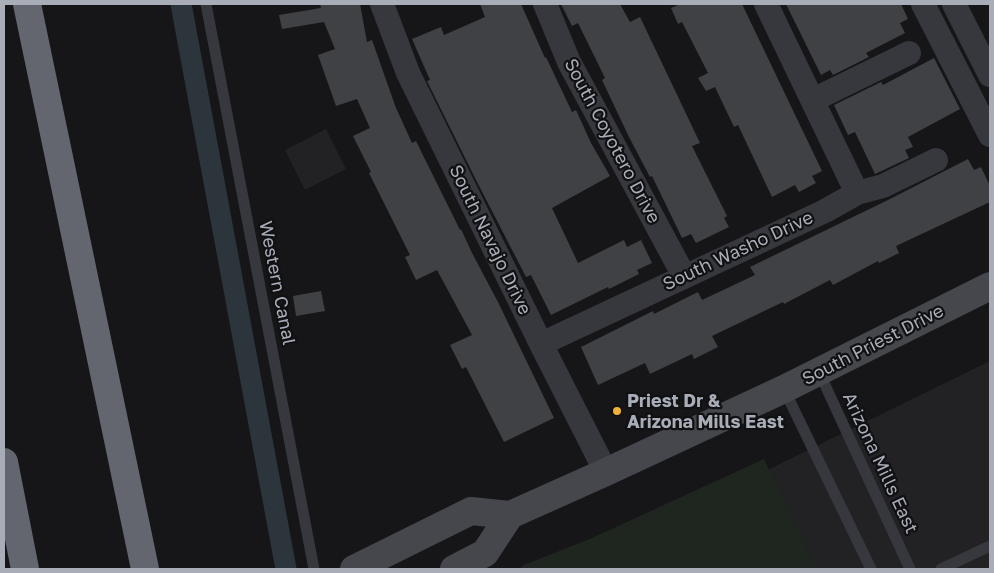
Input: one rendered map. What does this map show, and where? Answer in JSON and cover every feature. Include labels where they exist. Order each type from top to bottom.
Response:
[{"type":"highway","points":[[26,4],[145,569]]},
{"type":"highway","points":[[4,462],[25,569]]},
{"type":"main road","name":"South Priest Drive","points":[[510,515],[784,389],[990,286]]},
{"type":"main road","points":[[354,569],[472,511],[510,515],[485,553],[454,569]]},
{"type":"street","name":"South Navajo Drive","points":[[382,4],[408,73],[540,344],[606,472]]},
{"type":"street","name":"South Coyotero Drive","points":[[545,4],[569,62],[684,276]]},
{"type":"street","points":[[766,4],[857,193]]},
{"type":"street","points":[[923,4],[990,135]]},
{"type":"street","points":[[954,4],[990,75]]},
{"type":"street","points":[[945,46],[970,34]]},
{"type":"street","points":[[813,100],[909,53]]},
{"type":"street","name":"South Washo Drive","points":[[540,344],[836,206],[857,193],[882,186],[936,160]]},
{"type":"lane","name":"Western Canal","points":[[206,4],[314,569]]},
{"type":"lane","name":"Arizona Mills East","points":[[818,372],[910,569]]},
{"type":"lane","points":[[784,389],[871,569]]},
{"type":"lane","points":[[941,569],[990,546]]},
{"type":"shaded area","points":[[326,129],[346,169],[305,190],[285,150]]},
{"type":"shaded area","points":[[990,361],[990,569],[565,569]]},
{"type":"shaded area","points":[[764,459],[816,569],[519,569],[524,565],[592,538]]},
{"type":"building","points":[[320,4],[360,4],[367,42],[372,40],[396,108],[412,143],[416,141],[498,302],[554,418],[504,442],[466,367],[462,369],[450,345],[472,335],[437,270],[416,280],[405,257],[410,255],[369,173],[371,172],[353,136],[370,128],[357,99],[336,106],[318,55],[335,49],[324,22],[282,29],[279,15],[321,8]]},
{"type":"building","points":[[480,4],[521,4],[572,112],[576,110],[591,143],[610,176],[552,208],[578,263],[624,240],[627,247],[641,240],[652,263],[637,270],[639,274],[551,315],[531,275],[526,277],[475,178],[427,81],[430,80],[412,39],[441,27],[444,35],[485,17]]},
{"type":"building","points":[[561,4],[620,4],[630,22],[640,17],[700,143],[692,146],[727,216],[724,218],[729,227],[696,243],[691,234],[682,238],[652,176],[650,177],[629,137],[602,80],[605,78],[578,23],[572,26]]},
{"type":"building","points":[[680,4],[742,4],[822,171],[812,176],[816,183],[799,192],[795,185],[772,197],[738,125],[734,127],[715,87],[706,91],[698,78],[708,73],[682,22],[678,24],[671,8]]},
{"type":"building","points":[[786,4],[901,4],[908,19],[900,23],[905,33],[866,53],[869,57],[833,75],[830,70],[821,75]]},
{"type":"building","points":[[934,58],[960,109],[908,137],[913,147],[905,150],[909,158],[875,174],[855,132],[848,135],[834,105],[881,82],[883,85]]},
{"type":"building","points":[[968,159],[974,170],[981,167],[990,186],[990,202],[896,246],[899,253],[879,263],[878,261],[833,285],[830,280],[784,304],[783,302],[712,336],[718,347],[694,359],[692,354],[650,374],[645,363],[598,385],[581,347],[653,311],[654,314],[698,292],[702,300],[755,275],[750,267]]},
{"type":"building","points":[[321,291],[325,311],[296,316],[293,296]]},
{"type":"waterway","points":[[181,4],[286,569]]},
{"type":"place","name":"Priest Dr & Arizona Mills East","points":[[617,411]]}]
